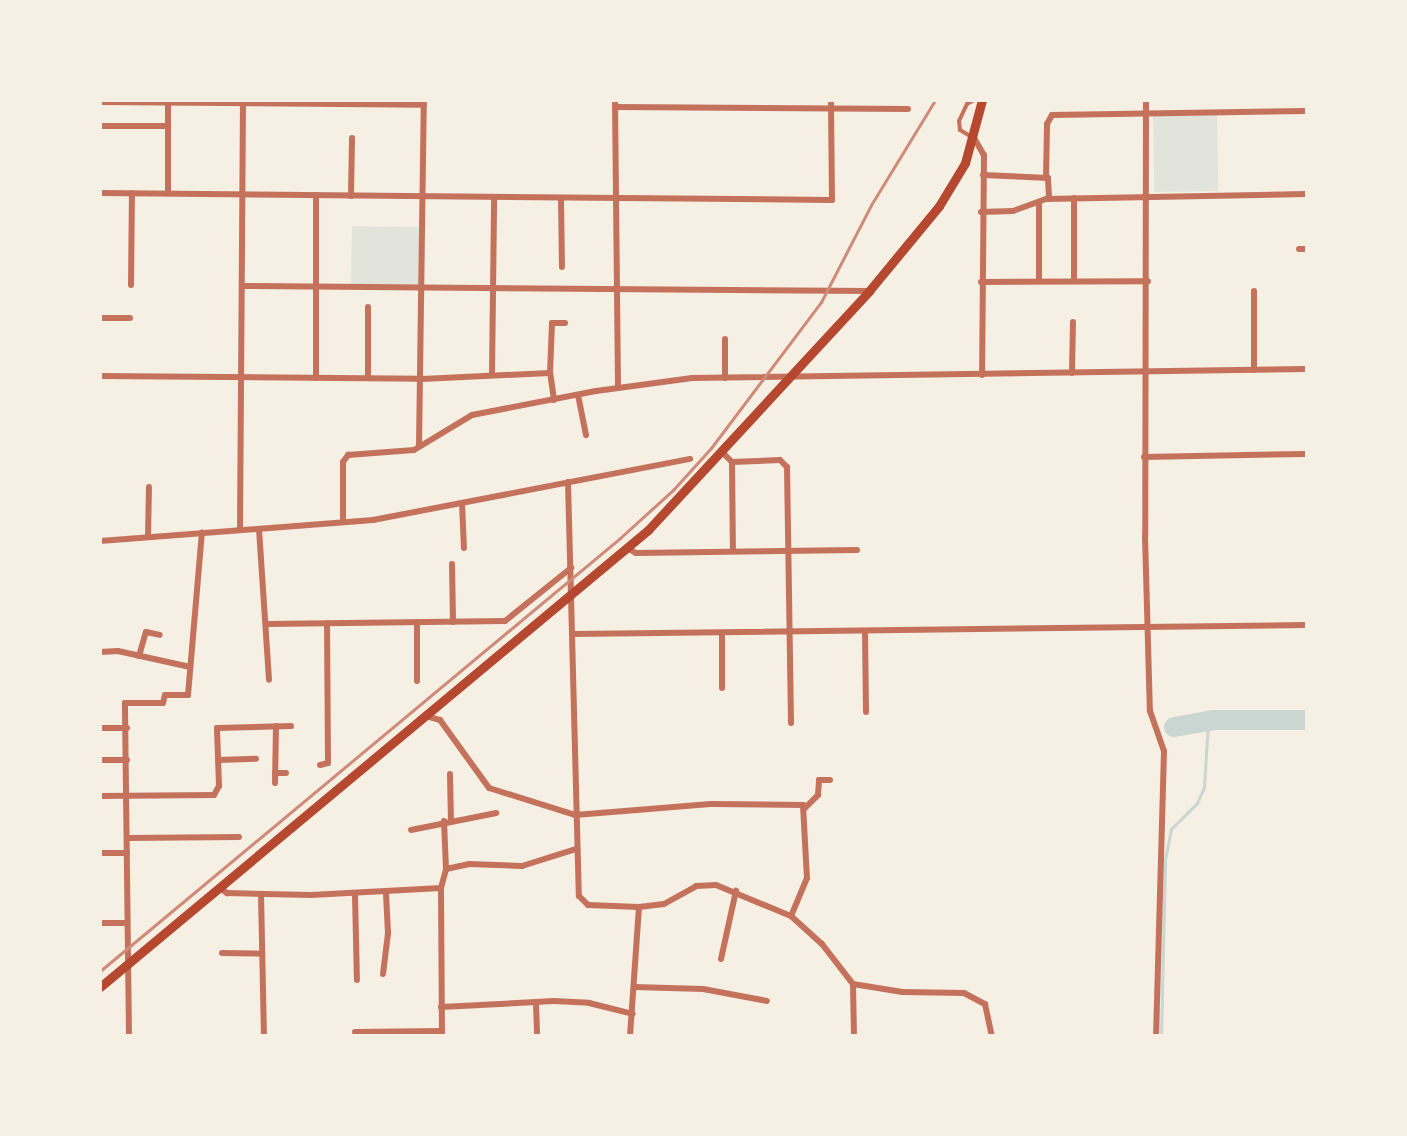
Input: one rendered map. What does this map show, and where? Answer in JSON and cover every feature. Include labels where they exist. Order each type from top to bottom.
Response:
[{"type":"main road","points":[[100,987],[627,548],[722,452],[869,291],[939,206],[965,163],[974,138],[982,100]]},
{"type":"street","points":[[1146,100],[1148,281],[1144,457],[1151,719],[1164,752],[1156,1035]]},
{"type":"street","points":[[100,102],[424,103],[422,379],[419,447]]},
{"type":"street","points":[[240,530],[243,102]]},
{"type":"street","points":[[168,103],[168,193]]},
{"type":"street","points":[[618,388],[619,287],[615,104],[831,104],[908,109]]},
{"type":"street","points":[[100,193],[832,200],[831,104]]},
{"type":"street","points":[[1049,199],[1046,178],[1047,124],[1052,115],[1306,111]]},
{"type":"street","points":[[100,126],[168,126]]},
{"type":"street","points":[[351,196],[352,138]]},
{"type":"street","points":[[974,138],[984,155],[981,212],[982,375]]},
{"type":"street","points":[[983,174],[1046,178]]},
{"type":"street","points":[[131,285],[132,193]]},
{"type":"street","points":[[981,212],[1013,212],[1049,199],[1306,194]]},
{"type":"street","points":[[316,195],[316,378]]},
{"type":"street","points":[[492,373],[494,198]]},
{"type":"street","points":[[561,198],[562,267]]},
{"type":"street","points":[[1074,198],[1074,281]]},
{"type":"street","points":[[1039,202],[1039,281]]},
{"type":"street","points":[[1299,249],[1306,249]]},
{"type":"street","points":[[981,282],[1148,281]]},
{"type":"street","points":[[242,286],[619,287],[869,291]]},
{"type":"street","points":[[1254,291],[1254,370]]},
{"type":"street","points":[[368,307],[368,378]]},
{"type":"street","points":[[100,318],[130,318]]},
{"type":"street","points":[[1072,373],[1073,322]]},
{"type":"street","points":[[554,400],[550,373],[552,323],[565,323]]},
{"type":"street","points":[[725,339],[725,378]]},
{"type":"street","points":[[343,522],[345,457],[404,452],[419,447],[472,415],[618,388],[725,378],[791,376],[1306,369]]},
{"type":"street","points":[[100,376],[422,379],[492,373],[550,373]]},
{"type":"street","points":[[578,395],[586,435]]},
{"type":"street","points":[[722,452],[732,462],[784,462],[791,723]]},
{"type":"street","points":[[1144,457],[1306,454]]},
{"type":"street","points":[[100,541],[343,522],[462,503],[690,459]]},
{"type":"street","points":[[732,462],[732,551]]},
{"type":"street","points":[[568,482],[570,568],[573,593],[576,849],[582,903],[639,907],[664,904],[696,886],[716,885],[736,891],[791,916],[822,944],[853,984],[854,1035]]},
{"type":"street","points":[[148,537],[149,487]]},
{"type":"street","points":[[462,503],[464,548]]},
{"type":"street","points":[[259,529],[269,680]]},
{"type":"street","points":[[129,1035],[130,963],[127,923],[125,703],[163,703],[165,694],[188,695],[202,533]]},
{"type":"street","points":[[627,548],[636,552],[857,550]]},
{"type":"street","points":[[452,564],[453,622]]},
{"type":"street","points":[[267,624],[505,621],[570,568]]},
{"type":"street","points":[[417,622],[417,681]]},
{"type":"street","points":[[320,765],[328,764],[327,623]]},
{"type":"street","points":[[573,634],[789,634],[1306,625]]},
{"type":"street","points":[[865,631],[866,712]]},
{"type":"street","points":[[140,656],[146,632],[160,635]]},
{"type":"street","points":[[722,634],[722,688]]},
{"type":"street","points":[[100,652],[140,656],[189,667]]},
{"type":"street","points":[[426,716],[440,720],[489,788],[575,815],[711,804],[803,805],[807,878],[791,916]]},
{"type":"street","points":[[275,783],[276,726]]},
{"type":"street","points":[[100,796],[214,795],[219,786],[217,728],[291,726]]},
{"type":"street","points":[[100,728],[127,728]]},
{"type":"street","points":[[218,760],[256,759]]},
{"type":"street","points":[[100,760],[127,760]]},
{"type":"street","points":[[275,773],[286,773]]},
{"type":"street","points":[[355,1032],[442,1033],[441,888],[446,869],[450,774]]},
{"type":"street","points":[[804,809],[818,795],[819,780],[830,780]]},
{"type":"street","points":[[411,830],[448,820],[496,813]]},
{"type":"street","points":[[127,838],[239,837]]},
{"type":"street","points":[[446,869],[459,864],[522,866],[576,849]]},
{"type":"street","points":[[100,853],[127,853]]},
{"type":"street","points":[[220,888],[227,893],[355,895],[441,888]]},
{"type":"street","points":[[721,959],[736,891]]},
{"type":"street","points":[[383,974],[388,933],[386,893]]},
{"type":"street","points":[[261,894],[264,1035]]},
{"type":"street","points":[[355,895],[357,980]]},
{"type":"street","points":[[630,1035],[639,907]]},
{"type":"street","points":[[100,923],[127,923]]},
{"type":"street","points":[[347,936],[357,936]]},
{"type":"street","points":[[222,953],[261,954]]},
{"type":"street","points":[[853,984],[902,992],[964,993],[985,1004],[992,1035]]},
{"type":"street","points":[[634,987],[703,989],[767,1001]]},
{"type":"street","points":[[536,1003],[537,1035]]},
{"type":"street","points":[[441,1007],[589,1003],[633,1014]]},
{"type":"lane","points":[[974,100],[967,104],[959,121],[960,130],[974,138]]},
{"type":"shaded area","points":[[1217,115],[1218,191],[1154,192],[1153,116]]},
{"type":"shaded area","points":[[352,226],[420,227],[419,285],[351,284]]},
{"type":"waterway","points":[[1174,727],[1213,720],[1306,720]]},
{"type":"waterway","points":[[1161,1036],[1165,860],[1171,829],[1197,803],[1204,787],[1208,722]]},
{"type":"railway","points":[[100,971],[620,538],[673,490],[711,448],[821,302],[871,205],[935,100]]}]
